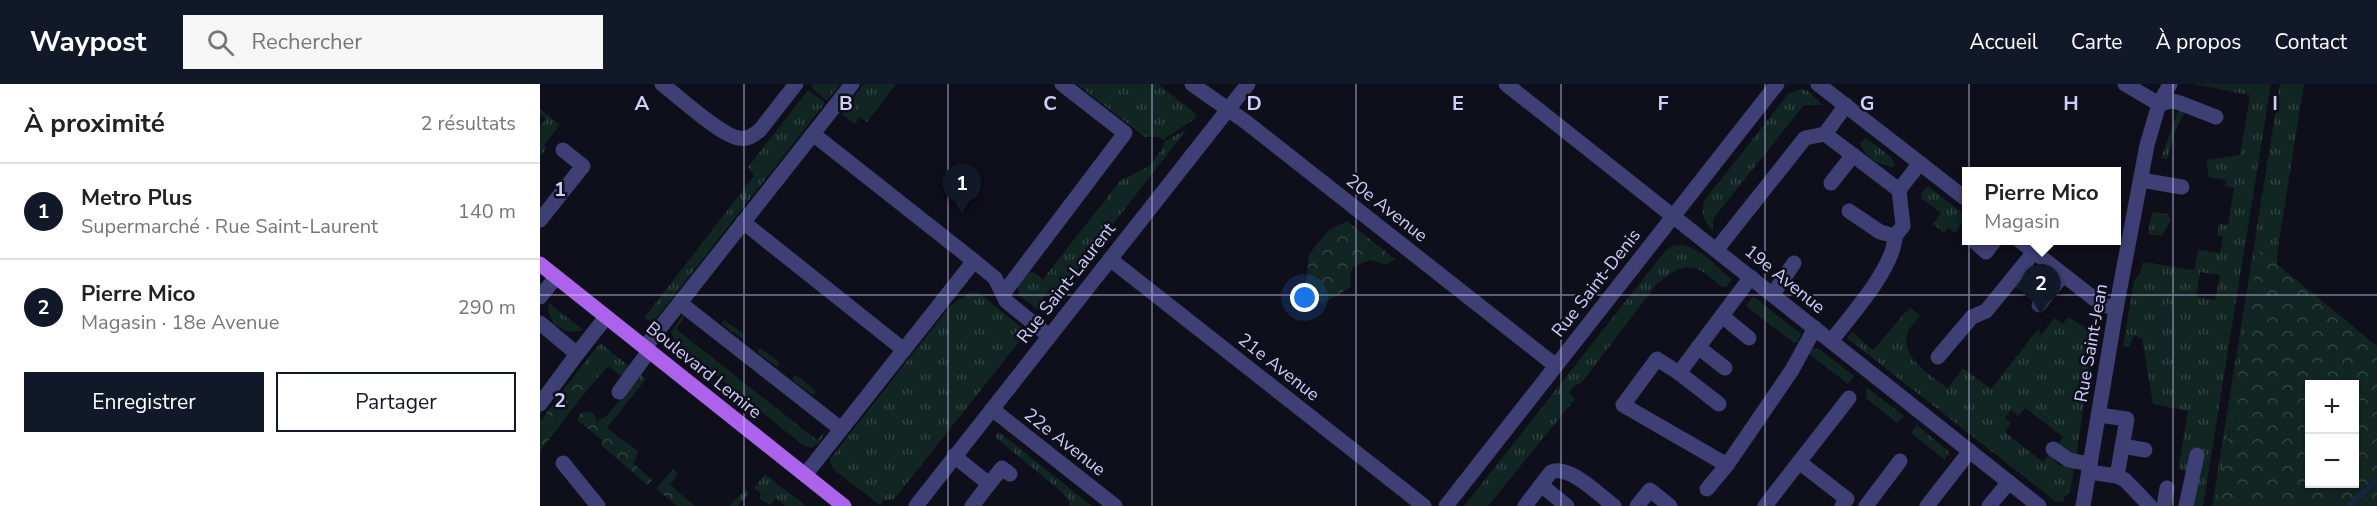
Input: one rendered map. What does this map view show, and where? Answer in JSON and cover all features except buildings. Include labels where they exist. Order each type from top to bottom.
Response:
[{"type":"main road","name":"Boulevard Lemire","points":[[540,264],[844,506]]},
{"type":"street","points":[[662,84],[723,132],[741,139],[760,130],[796,84]]},
{"type":"street","points":[[619,392],[680,303],[852,84]]},
{"type":"street","points":[[1003,294],[1125,133],[1062,84]]},
{"type":"street","name":"20e Avenue","points":[[1191,84],[1228,110],[1556,366]]},
{"type":"street","name":"Rue Saint-Laurent","points":[[916,506],[1248,84]]},
{"type":"street","name":"19e Avenue","points":[[1506,84],[2039,506]]},
{"type":"street","name":"Rue Saint-Denis","points":[[1446,506],[1777,84]]},
{"type":"street","points":[[1818,84],[1962,196]]},
{"type":"street","points":[[2125,84],[2159,104],[2173,101],[2216,117]]},
{"type":"street","name":"Rue Saint-Jean","points":[[2083,506],[2116,309],[2147,145],[2159,104],[2170,84]]},
{"type":"street","points":[[1717,249],[1805,138],[1825,134],[1846,105]]},
{"type":"street","points":[[813,134],[995,278],[1006,302],[1049,336]]},
{"type":"street","points":[[1825,134],[1899,190]]},
{"type":"street","points":[[541,217],[583,166],[563,150]]},
{"type":"street","points":[[1831,183],[1853,155]]},
{"type":"street","points":[[1831,340],[1855,311],[1887,264],[1894,246],[1894,236],[1903,226],[1899,190],[1920,163]]},
{"type":"street","points":[[2141,180],[2182,187]]},
{"type":"street","points":[[1849,211],[1880,232],[1894,236]]},
{"type":"street","points":[[743,222],[904,350]]},
{"type":"street","points":[[1974,245],[1986,252],[1991,245]]},
{"type":"street","points":[[2025,245],[2101,304],[2116,309]]},
{"type":"street","points":[[1938,357],[1972,316],[1986,311],[2034,252]]},
{"type":"street","name":"21e Avenue","points":[[1110,258],[1424,506]]},
{"type":"street","points":[[805,475],[974,261]]},
{"type":"street","points":[[1773,294],[1794,263]]},
{"type":"street","points":[[2039,305],[2063,275]]},
{"type":"street","points":[[540,297],[556,277]]},
{"type":"street","points":[[1679,373],[1751,277]]},
{"type":"street","points":[[680,303],[841,429]]},
{"type":"street","points":[[1722,316],[1749,338]]},
{"type":"street","points":[[540,404],[606,317]]},
{"type":"street","points":[[540,323],[577,354]]},
{"type":"street","points":[[1707,489],[1792,370],[1815,328]]},
{"type":"street","points":[[1698,347],[1725,368]]},
{"type":"street","points":[[1719,404],[1679,373],[1657,360],[1623,405],[1726,465]]},
{"type":"street","points":[[1765,506],[1849,398]]},
{"type":"street","name":"22e Avenue","points":[[992,409],[1115,506]]},
{"type":"street","points":[[2099,415],[2127,419],[2117,476]]},
{"type":"street","points":[[2122,446],[2145,450]]},
{"type":"street","points":[[2053,449],[2069,460],[2124,480],[2150,506]]},
{"type":"street","points":[[1927,506],[1970,451]]},
{"type":"street","points":[[2186,506],[2197,455]]},
{"type":"street","points":[[954,456],[989,484]]},
{"type":"street","points":[[1866,506],[1900,461]]},
{"type":"street","points":[[1799,462],[1849,504]]},
{"type":"street","points":[[564,463],[598,506]]},
{"type":"street","points":[[972,506],[1002,468],[1010,474]]},
{"type":"street","points":[[1525,506],[1551,472],[1562,470],[1575,476],[1614,506]]},
{"type":"street","points":[[1989,506],[2008,482]]},
{"type":"street","points":[[1541,485],[1567,506]]},
{"type":"street","points":[[2164,506],[2167,488]]},
{"type":"street","points":[[1637,506],[1650,490],[1670,506]]},
{"type":"green space","points":[[813,84],[840,84],[827,101],[811,87]]},
{"type":"green space","points":[[864,84],[896,84],[867,122],[860,117],[855,124],[841,113]]},
{"type":"green space","points":[[1077,84],[1158,84],[1195,113],[1196,118],[1163,140],[1160,137],[1145,137]]},
{"type":"green space","points":[[2193,84],[2271,84],[2203,506],[2192,506],[2188,471],[2178,469],[2188,411],[2153,404],[2142,339],[2134,335],[2129,347],[2123,347],[2134,281],[2140,273],[2143,262],[2194,270],[2198,250],[2220,253],[2223,237],[2217,236],[2219,224],[2228,225],[2234,188],[2225,186],[2226,180],[2209,177],[2206,160],[2240,155],[2250,95]],"holes":[[[2200,272],[2220,275],[2215,300],[2196,297]]]},
{"type":"green space","points":[[2280,84],[2304,84],[2277,254],[2258,251],[2217,506],[2212,506]]},
{"type":"green space","points":[[1802,89],[1808,91],[1823,105],[1804,105],[1713,219],[1713,231],[1704,217],[1704,201],[1789,93]]},
{"type":"green space","points":[[808,90],[825,103],[655,320],[648,321],[644,318],[754,176],[748,167]]},
{"type":"green space","points":[[2179,108],[2186,110],[2176,129],[2167,159],[2161,158]]},
{"type":"green space","points":[[540,109],[560,125],[544,145],[547,148],[540,157],[540,126],[546,119],[540,114]]},
{"type":"green space","points":[[1188,128],[1049,306],[1046,303],[1052,296],[1048,292],[1040,302],[1046,308],[1042,313],[1019,295],[1018,287],[1028,273],[1033,272],[1043,279],[1120,181],[1149,166],[1161,151],[1164,142]]},
{"type":"green space","points":[[1866,138],[1891,157],[1893,167],[1883,165],[1865,153],[1860,143]]},
{"type":"green space","points":[[1928,186],[1962,213],[1962,222],[1955,233],[1948,228],[1944,233],[1933,224],[1941,213],[1921,198],[1921,193]]},
{"type":"green space","points":[[2152,212],[2168,214],[2171,220],[2162,236],[2148,234]]},
{"type":"green space","points":[[1347,221],[1395,259],[1386,265],[1370,260],[1353,267],[1350,277],[1351,287],[1322,304],[1303,288],[1307,277],[1309,254],[1329,230]]},
{"type":"green space","points":[[1682,245],[1702,254],[1732,280],[1726,287],[1718,284],[1703,272],[1690,267],[1671,273],[1657,284],[1582,382],[1572,388],[1569,394],[1575,399],[1488,506],[1464,506],[1666,250],[1672,246]]},
{"type":"green space","points":[[2258,251],[2277,254],[2277,264],[2377,346],[2377,506],[2217,506]]},
{"type":"green space","points":[[2028,265],[2041,275],[2026,295],[2013,285]]},
{"type":"green space","points":[[971,292],[979,293],[1027,332],[899,493],[893,499],[882,501],[881,505],[834,470],[830,459],[951,305]]},
{"type":"green space","points":[[1753,296],[1801,334],[1798,342],[1794,343],[1746,306]]},
{"type":"green space","points":[[549,303],[583,330],[570,332],[554,325],[548,309]]},
{"type":"green space","points":[[1910,307],[1920,316],[1908,332],[1906,341],[1908,350],[1918,365],[1948,388],[1963,368],[1991,389],[2039,328],[2040,336],[2055,318],[2063,324],[2068,317],[2095,333],[2076,457],[2057,445],[2063,437],[2025,408],[2018,416],[2011,410],[2005,418],[2011,423],[2005,432],[2043,462],[2049,454],[2059,465],[2074,468],[2070,493],[2063,498],[2064,502],[2055,501],[1847,338],[1852,332],[1873,350]]},
{"type":"green space","points":[[682,316],[684,318],[676,329],[817,440],[827,429],[819,443],[812,448],[804,446],[676,343],[671,332]]},
{"type":"green space","points":[[724,320],[744,334],[743,339],[722,324]]},
{"type":"green space","points":[[600,343],[629,366],[621,376],[608,366],[587,390],[586,380],[578,377],[570,381]]},
{"type":"green space","points":[[760,348],[779,362],[779,366],[757,352]]},
{"type":"green space","points":[[1818,348],[1854,376],[1848,384],[1809,354],[1812,349]]},
{"type":"green space","points":[[640,374],[646,379],[607,428],[599,425],[598,420],[607,416]]},
{"type":"green space","points":[[794,376],[815,390],[815,394],[811,394],[792,380]]},
{"type":"green space","points":[[578,377],[586,380],[587,390],[540,451],[540,422],[570,381]]},
{"type":"green space","points":[[1866,387],[1904,416],[1897,423],[1867,399]]},
{"type":"green space","points":[[587,411],[593,413],[599,425],[607,428],[638,451],[634,464],[652,480],[647,485],[601,445],[603,441],[577,420],[580,414]]},
{"type":"green space","points":[[1917,425],[1949,452],[1945,460],[1911,433]]},
{"type":"green space","points":[[999,432],[1092,506],[1069,506],[1070,502],[1063,493],[995,437]]},
{"type":"green space","points":[[673,469],[678,474],[670,485],[695,506],[677,506],[656,489]]},
{"type":"green space","points":[[765,474],[806,506],[785,506],[776,498],[770,505],[759,498],[761,494],[754,488]]},
{"type":"green space","points":[[746,489],[749,493],[738,506],[729,506]]},
{"type":"waterway","points":[[2349,506],[2377,479]]},
{"type":"place","name":"Metro Plus","points":[[962,214]]},
{"type":"place","name":"Pierre Mico","points":[[2041,314]]}]
